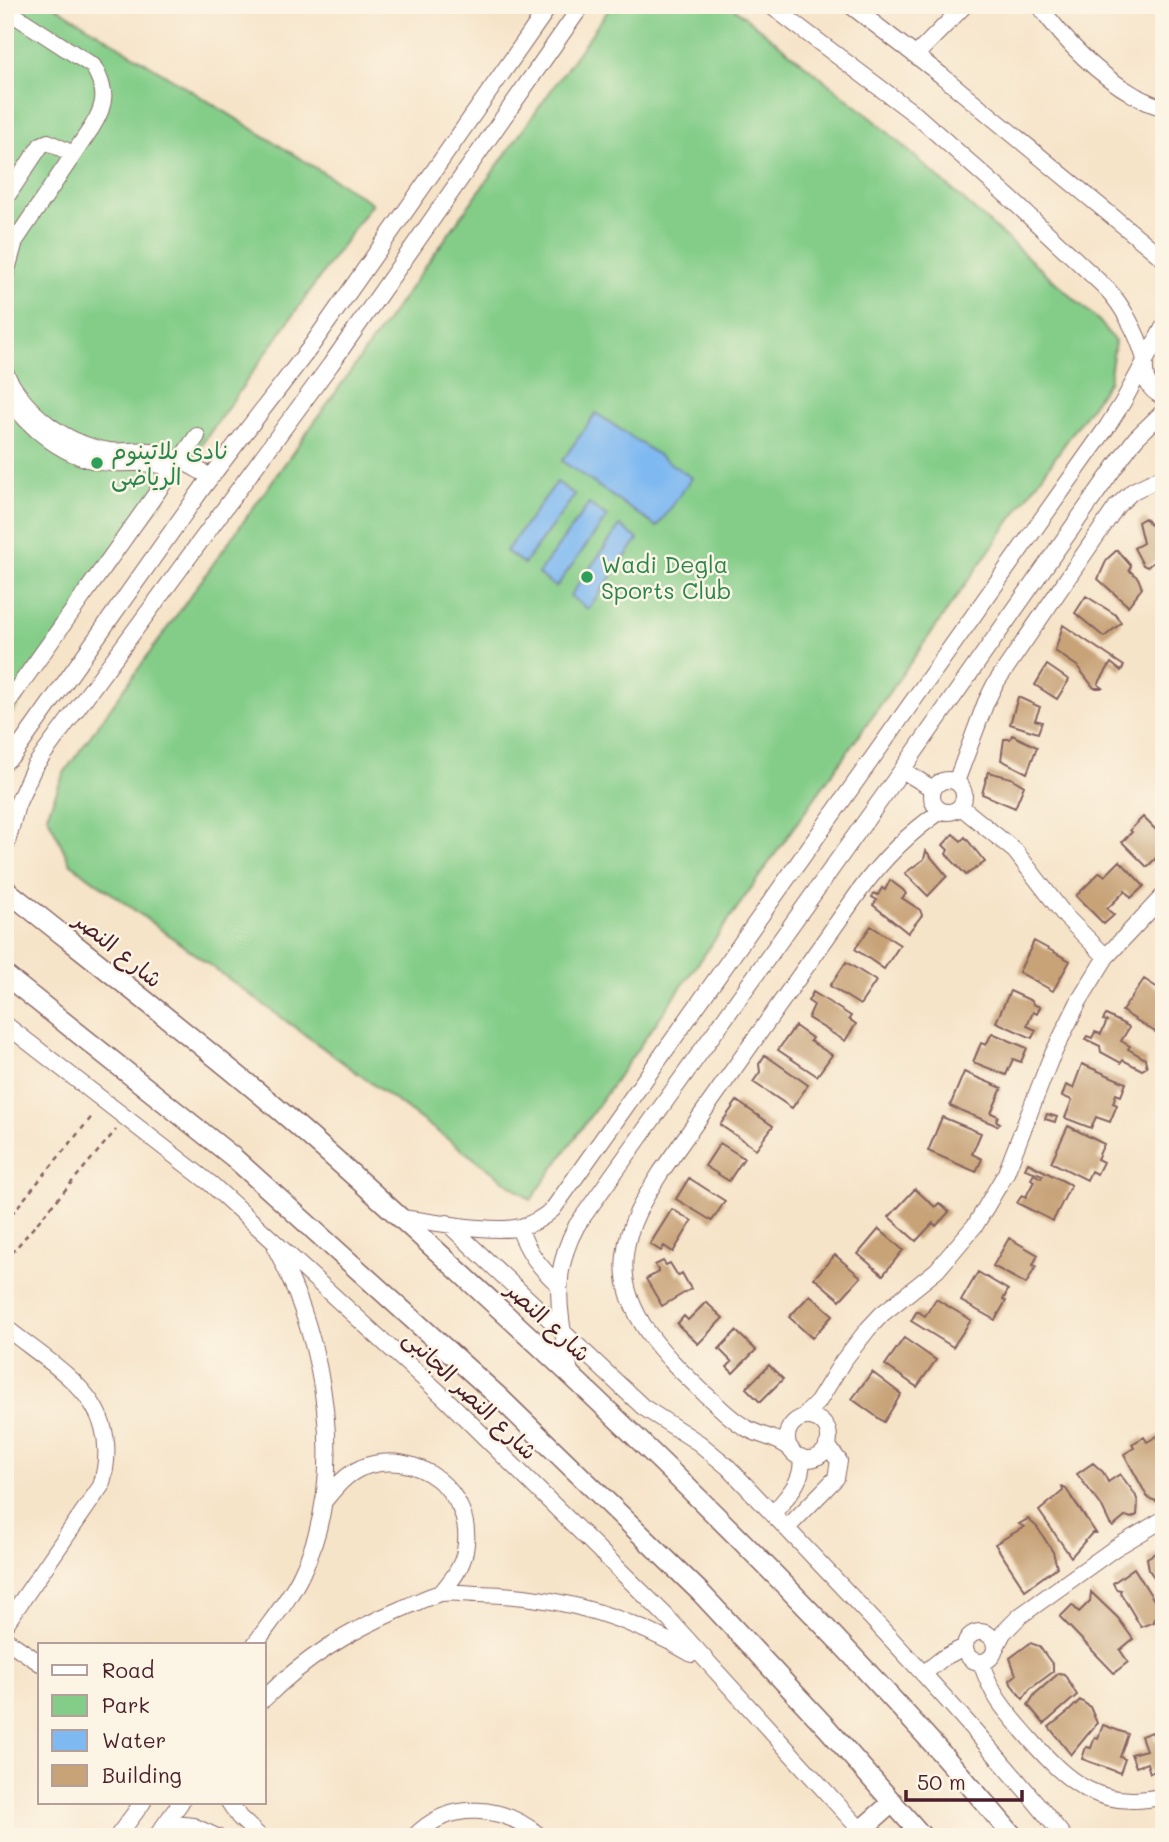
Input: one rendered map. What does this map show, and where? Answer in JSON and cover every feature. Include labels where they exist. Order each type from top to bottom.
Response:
[{"type":"main road","name":"شارع النصر","points":[[5,888],[270,1102],[570,1373],[750,1549],[890,1694],[1014,1837]]},
{"type":"main road","points":[[5,975],[233,1157],[499,1397],[700,1592],[923,1837]]},
{"type":"main road","points":[[864,1834],[893,1802]]},
{"type":"street","points":[[34,767],[10,757],[208,481],[309,349],[550,5]]},
{"type":"street","points":[[5,846],[18,804],[34,767],[331,364],[582,5]]},
{"type":"street","points":[[770,5],[915,115],[1107,289],[1119,304],[1138,341],[1149,385],[1164,397]]},
{"type":"street","points":[[849,5],[916,55],[1164,259]]},
{"type":"street","points":[[916,55],[965,5]]},
{"type":"street","points":[[1039,5],[1068,44],[1093,67],[1140,99],[1164,107]]},
{"type":"street","points":[[5,9],[93,66],[102,80],[104,96],[101,113],[9,242],[5,277]]},
{"type":"street","points":[[5,199],[44,142],[52,143],[73,154]]},
{"type":"street","points":[[401,1218],[495,1228],[519,1227],[543,1218],[553,1209],[1107,427],[1164,326]]},
{"type":"street","points":[[309,349],[331,364]]},
{"type":"street","points":[[5,372],[12,397],[38,432],[72,453],[98,461],[177,465],[208,481]]},
{"type":"street","points":[[570,1373],[558,1283],[564,1253],[577,1225],[1124,454],[1136,438],[1164,411]]},
{"type":"street","points":[[5,706],[197,436]]},
{"type":"street","points":[[956,782],[995,684],[1093,538],[1117,506],[1133,491],[1164,476]]},
{"type":"street","points":[[902,770],[933,789]]},
{"type":"street","points":[[946,780],[956,782],[964,793],[961,807],[951,812],[941,811],[933,804],[933,789],[936,784],[946,780]]},
{"type":"street","points":[[961,807],[1015,851],[1066,917],[1106,957]]},
{"type":"street","points":[[822,1395],[822,1423],[828,1437],[827,1445],[819,1455],[807,1458],[778,1439],[750,1431],[730,1417],[670,1360],[648,1332],[630,1297],[625,1274],[628,1240],[644,1199],[661,1172],[861,889],[897,847],[941,811]]},
{"type":"street","points":[[773,1514],[799,1479],[802,1468],[788,1443],[788,1430],[822,1395],[843,1361],[868,1329],[882,1314],[937,1270],[976,1224],[1006,1173],[1060,1036],[1106,957],[1164,895]]},
{"type":"street","name":"شارع النصر الجانبى","points":[[5,1024],[211,1184],[444,1397],[665,1615],[864,1834]]},
{"type":"street","points":[[447,1223],[643,1407],[699,1443],[728,1467],[923,1674],[1024,1787],[1064,1837]]},
{"type":"street","points":[[519,1227],[538,1265],[558,1283]]},
{"type":"street","points":[[256,1643],[303,1573],[325,1500],[326,1414],[320,1367],[308,1322],[292,1279],[270,1237]]},
{"type":"street","points":[[5,1327],[91,1400],[102,1420],[108,1442],[107,1465],[101,1486],[5,1625]]},
{"type":"street","points":[[803,1417],[810,1417],[822,1423]]},
{"type":"street","points":[[767,1436],[788,1430]]},
{"type":"street","points":[[787,1528],[836,1478],[839,1461],[827,1445]]},
{"type":"street","points":[[325,1500],[340,1482],[360,1469],[383,1462],[406,1463],[429,1471],[447,1486],[460,1506],[466,1529],[465,1553],[456,1575],[441,1593]]},
{"type":"street","points":[[981,1662],[990,1658],[1003,1633],[1020,1616],[1115,1548],[1164,1519]]},
{"type":"street","points":[[266,1697],[310,1658],[337,1639],[441,1593],[535,1598],[580,1606],[624,1620],[666,1638],[705,1662]]},
{"type":"street","points":[[923,1674],[943,1658],[964,1647],[971,1634],[1020,1616]]},
{"type":"street","points":[[980,1631],[990,1635],[995,1649]]},
{"type":"street","points":[[5,1639],[38,1661]]},
{"type":"street","points":[[964,1647],[967,1656],[981,1662],[997,1700],[1063,1775],[1087,1790],[1110,1798],[1140,1800],[1164,1796]]},
{"type":"street","points":[[117,1837],[142,1804]]},
{"type":"street","points":[[156,1837],[180,1804]]},
{"type":"street","points":[[230,1804],[260,1837]]},
{"type":"street","points":[[414,1837],[435,1820],[450,1814],[485,1810],[517,1820],[541,1837]]},
{"type":"street","points":[[166,1823],[193,1826],[218,1837]]},
{"type":"path","points":[[5,1223],[105,1102]]},
{"type":"path","points":[[5,1261],[125,1118]]},
{"type":"green space","name":"نادى بلاتينوم الرياضى","points":[[5,5],[53,5],[372,203],[5,723]]},
{"type":"green space","name":"Wadi Degla Sports Club","points":[[612,5],[730,5],[874,120],[1100,322],[1115,342],[1109,381],[531,1200],[70,863],[47,815],[64,773]]},
{"type":"water","points":[[596,413],[692,478],[657,527],[562,461]]},
{"type":"water","points":[[557,482],[575,495],[524,564],[506,551]]},
{"type":"water","points":[[589,504],[607,517],[556,587],[538,574]]},
{"type":"water","points":[[620,526],[638,539],[588,609],[570,596]]},
{"type":"building","points":[[1145,518],[1164,543],[1164,554],[1147,567],[1143,565],[1134,548],[1143,543],[1138,522]]},
{"type":"building","points":[[1117,550],[1131,566],[1129,570],[1138,578],[1142,588],[1128,606],[1098,579],[1107,559]]},
{"type":"building","points":[[1086,596],[1116,615],[1121,623],[1104,637],[1075,613]]},
{"type":"building","points":[[1063,625],[1124,666],[1121,671],[1111,663],[1098,684],[1102,688],[1094,688],[1077,666],[1055,651]]},
{"type":"building","points":[[1047,665],[1069,680],[1057,699],[1035,685]]},
{"type":"building","points":[[1018,697],[1040,707],[1035,720],[1042,722],[1038,733],[1010,724]]},
{"type":"building","points":[[1012,735],[1037,747],[1027,773],[1001,760],[1004,739],[1010,739]]},
{"type":"building","points":[[988,772],[1011,778],[1024,786],[1015,808],[982,794]]},
{"type":"building","points":[[1143,817],[1164,838],[1164,850],[1147,867],[1122,842]]},
{"type":"building","points":[[953,834],[961,841],[965,837],[985,862],[966,875],[946,854],[948,850],[943,845]]},
{"type":"building","points":[[926,851],[947,876],[928,896],[905,873],[924,859]]},
{"type":"building","points":[[1120,861],[1144,886],[1131,898],[1125,891],[1107,909],[1114,915],[1104,924],[1076,896],[1100,872],[1105,876]]},
{"type":"building","points":[[890,880],[906,894],[902,898],[920,910],[922,915],[908,933],[873,905],[877,900],[872,897],[874,893],[878,895],[882,888],[885,890]]},
{"type":"building","points":[[871,926],[900,945],[884,969],[855,949]]},
{"type":"building","points":[[1034,941],[1070,961],[1053,991],[1019,972]]},
{"type":"building","points":[[846,962],[876,981],[860,1005],[830,986]]},
{"type":"building","points":[[1144,979],[1164,992],[1164,1020],[1155,1032],[1122,1011]]},
{"type":"building","points":[[1010,991],[1040,1007],[1037,1014],[1033,1012],[1027,1026],[1036,1030],[1032,1038],[996,1022]]},
{"type":"building","points":[[813,992],[851,1016],[849,1019],[856,1024],[845,1041],[808,1018],[814,1005],[808,1001]]},
{"type":"building","points":[[1106,1015],[1128,1026],[1121,1041],[1130,1046],[1128,1049],[1145,1059],[1147,1067],[1142,1070],[1123,1060],[1121,1063],[1101,1052],[1100,1046],[1085,1039],[1087,1036],[1092,1038],[1095,1032],[1101,1034],[1107,1021],[1103,1020]]},
{"type":"building","points":[[795,1026],[812,1038],[810,1041],[832,1055],[817,1076],[778,1050]]},
{"type":"building","points":[[992,1033],[1027,1048],[1021,1062],[1013,1059],[1006,1075],[973,1062],[981,1043],[986,1045]]},
{"type":"building","points":[[765,1055],[808,1085],[792,1108],[753,1082],[760,1072],[759,1064]]},
{"type":"building","points":[[1082,1064],[1126,1083],[1121,1096],[1116,1094],[1113,1103],[1117,1105],[1110,1122],[1096,1117],[1091,1128],[1065,1118],[1072,1100],[1062,1096],[1066,1085],[1073,1088]]},
{"type":"building","points":[[964,1072],[1002,1088],[991,1113],[998,1116],[998,1126],[950,1106]]},
{"type":"building","points":[[737,1101],[773,1126],[756,1149],[720,1125]]},
{"type":"building","points":[[1047,1114],[1057,1117],[1055,1122],[1045,1119]]},
{"type":"building","points":[[942,1117],[981,1133],[972,1154],[982,1159],[976,1172],[928,1151]]},
{"type":"building","points":[[1068,1126],[1104,1144],[1097,1159],[1103,1162],[1097,1174],[1091,1171],[1087,1180],[1051,1162]]},
{"type":"building","points":[[720,1143],[744,1158],[729,1181],[705,1166]]},
{"type":"building","points":[[1028,1163],[1071,1185],[1053,1221],[1017,1203],[1022,1195],[1026,1197],[1034,1181],[1031,1179],[1034,1174],[1041,1178],[1043,1175],[1025,1169]]},
{"type":"building","points":[[689,1178],[725,1201],[712,1221],[676,1199]]},
{"type":"building","points":[[915,1189],[935,1207],[939,1203],[949,1212],[936,1226],[933,1223],[916,1241],[889,1217]]},
{"type":"building","points":[[672,1209],[692,1221],[673,1252],[664,1246],[661,1251],[650,1244]]},
{"type":"building","points":[[879,1229],[903,1250],[883,1275],[858,1254]]},
{"type":"building","points":[[1009,1238],[1038,1255],[1033,1265],[1036,1266],[1026,1284],[993,1266]]},
{"type":"building","points":[[835,1255],[861,1277],[840,1300],[814,1278]]},
{"type":"building","points":[[663,1261],[666,1265],[670,1263],[678,1276],[682,1273],[691,1289],[662,1306],[646,1279],[659,1272],[655,1265]]},
{"type":"building","points":[[978,1272],[1008,1290],[1003,1300],[1006,1301],[995,1320],[961,1301]]},
{"type":"building","points":[[810,1295],[833,1315],[812,1338],[789,1317]]},
{"type":"building","points":[[936,1299],[971,1320],[953,1347],[911,1321],[917,1311],[925,1316]]},
{"type":"building","points":[[706,1302],[723,1318],[698,1344],[677,1324],[684,1316],[688,1320]]},
{"type":"building","points":[[736,1331],[756,1350],[733,1373],[727,1367],[732,1362],[719,1349]]},
{"type":"building","points":[[904,1338],[936,1360],[917,1387],[885,1365]]},
{"type":"building","points":[[769,1365],[783,1379],[760,1402],[746,1388]]},
{"type":"building","points":[[872,1372],[901,1394],[884,1422],[852,1399]]},
{"type":"building","points":[[1159,1435],[1164,1442],[1164,1501],[1160,1498],[1156,1501],[1148,1498],[1124,1454],[1134,1448],[1132,1444],[1144,1437],[1147,1442]]},
{"type":"building","points":[[1093,1463],[1103,1472],[1108,1482],[1120,1474],[1135,1494],[1138,1502],[1137,1515],[1131,1518],[1126,1516],[1113,1527],[1110,1524],[1101,1505],[1077,1474]]},
{"type":"building","points":[[1062,1487],[1096,1533],[1092,1533],[1071,1557],[1039,1511],[1063,1491]]},
{"type":"building","points":[[1028,1519],[1037,1527],[1053,1552],[1057,1567],[1025,1590],[995,1544],[1024,1527],[1019,1524]]},
{"type":"building","points":[[1164,1548],[1164,1591],[1149,1570],[1147,1558]]},
{"type":"building","points":[[1134,1568],[1162,1613],[1154,1622],[1141,1627],[1121,1590],[1116,1589],[1113,1583]]},
{"type":"building","points":[[1091,1592],[1118,1618],[1133,1639],[1120,1650],[1128,1662],[1114,1673],[1060,1617],[1072,1605],[1079,1612],[1090,1601]]},
{"type":"building","points":[[1030,1643],[1039,1646],[1053,1665],[1053,1672],[1030,1689],[1023,1699],[1011,1684],[1010,1680],[1016,1675],[1010,1658]]},
{"type":"building","points":[[1059,1673],[1064,1674],[1077,1695],[1044,1724],[1028,1705],[1035,1694]]},
{"type":"building","points":[[1080,1700],[1090,1707],[1097,1723],[1071,1755],[1049,1727]]},
{"type":"building","points":[[1103,1725],[1128,1734],[1120,1757],[1125,1759],[1120,1773],[1082,1759],[1086,1747],[1091,1748]]},
{"type":"building","points":[[1152,1732],[1156,1742],[1164,1739],[1164,1768],[1150,1773],[1147,1763],[1136,1767],[1131,1754],[1146,1750],[1141,1736]]},
{"type":"place","name":"نادى بلاتينوم الرياضى","points":[[97,463]]},
{"type":"place","name":"Wadi Degla Sports Club","points":[[587,577]]}]
